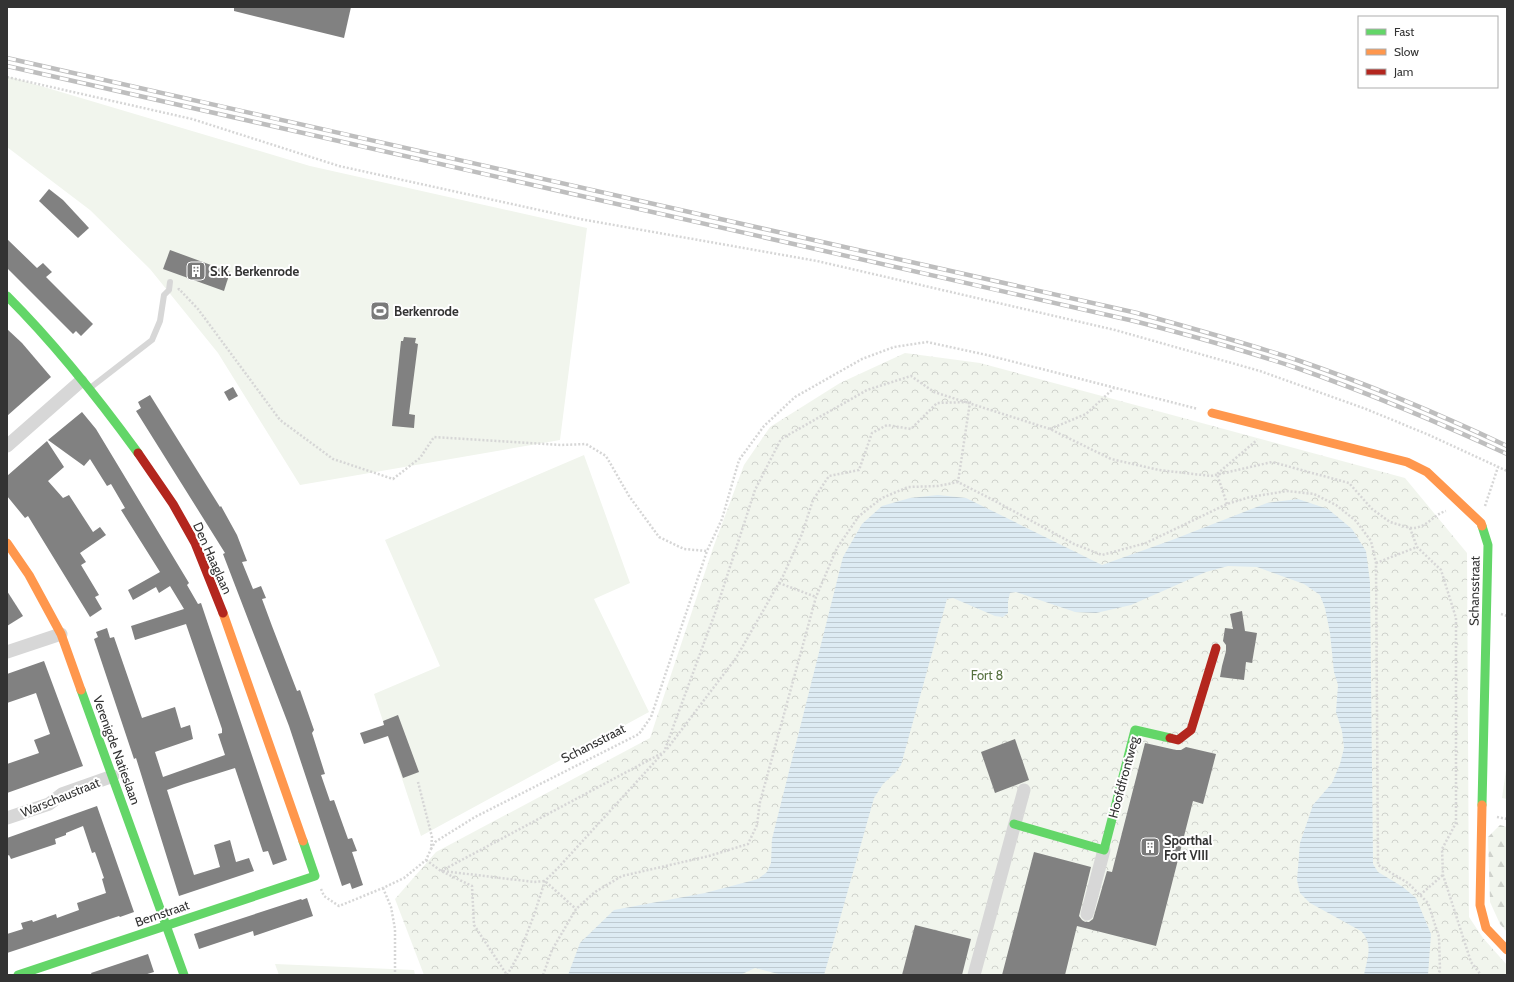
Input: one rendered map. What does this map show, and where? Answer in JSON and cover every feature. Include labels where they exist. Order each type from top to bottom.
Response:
[{"type":"street","name":"Den Haaglaan","points":[[7,296],[21,310],[85,385],[129,441],[175,506],[195,544],[210,579],[262,721],[315,876]]},
{"type":"street","points":[[7,446],[85,385]]},
{"type":"street","name":"Schansstraat","points":[[1212,413],[1407,462],[1426,472],[1481,523],[1488,544],[1480,905],[1486,928],[1507,950]]},
{"type":"street","name":"Verenigde Natieslaan","points":[[7,544],[29,575],[60,634],[113,776],[165,926],[184,975]]},
{"type":"street","points":[[7,652],[60,634]]},
{"type":"street","name":"Hoofdfrontweg","points":[[1086,914],[1135,730],[1178,740],[1191,730],[1216,648]]},
{"type":"street","name":"Warschaustraat","points":[[7,818],[49,804],[62,794],[113,776]]},
{"type":"street","points":[[974,975],[1024,790]]},
{"type":"street","points":[[1014,824],[1104,850]]},
{"type":"street","name":"Bernstraat","points":[[18,975],[315,876]]},
{"type":"lane","points":[[85,385],[152,340],[160,321],[164,295],[168,290],[170,282]]},
{"type":"path","points":[[7,76],[192,118],[339,166],[580,219],[817,261],[1115,330],[1260,371],[1351,403],[1423,432],[1507,471]]},
{"type":"path","points":[[168,290],[179,290],[198,309],[280,420],[333,459],[394,479],[420,458],[434,437],[561,445],[586,444],[606,456],[629,496],[659,537],[684,548],[707,550]]},
{"type":"path","name":"Schansstraat","points":[[431,849],[436,842],[475,817],[639,734],[651,717],[707,550],[722,519],[739,460],[764,426],[796,397],[868,357],[894,347],[927,342],[987,355],[1212,413]]},
{"type":"path","points":[[441,871],[664,752],[715,613],[755,490],[781,439],[867,390],[911,376],[934,392],[970,402],[1050,429],[1111,460],[1159,470],[1211,476],[1272,462],[1299,468],[1349,483],[1372,509],[1390,522],[1410,528],[1418,528],[1429,522],[1441,512],[1453,509],[1467,510]]},
{"type":"path","points":[[1050,429],[1086,414],[1114,388]]},
{"type":"path","points":[[426,860],[441,871],[472,886],[474,925],[507,975],[519,954],[534,915],[544,881],[558,868],[664,752],[736,658],[779,583],[802,534],[813,500],[829,476],[859,470],[872,433],[887,426],[911,429],[937,402],[970,402]]},
{"type":"path","points":[[958,482],[970,402]]},
{"type":"path","points":[[1218,474],[1271,428]]},
{"type":"path","points":[[1478,521],[1490,494],[1498,467]]},
{"type":"path","points":[[1218,474],[1227,504]]},
{"type":"path","points":[[543,975],[552,950],[576,909],[595,892],[622,876],[709,856],[748,844],[757,825],[760,802],[816,597],[837,548],[859,516],[882,498],[908,487],[938,486],[958,482],[1074,544],[1102,555],[1146,543],[1227,504],[1250,497],[1287,491],[1314,494],[1336,505],[1356,521],[1371,541],[1376,563],[1378,865],[1408,883],[1428,903],[1439,938],[1440,970],[1438,975]]},
{"type":"path","points":[[1410,528],[1417,548],[1442,570],[1456,618],[1456,823],[1442,849],[1443,875],[1471,962],[1481,975]]},
{"type":"path","points":[[1376,563],[1417,548]]},
{"type":"path","points":[[779,583],[816,597]]},
{"type":"path","points":[[315,876],[324,896],[339,906],[404,878],[426,860],[431,849],[432,837],[418,782]]},
{"type":"path","points":[[441,871],[534,882],[544,881],[576,909]]},
{"type":"path","points":[[1420,895],[1443,875]]},
{"type":"path","points":[[383,888],[391,907],[395,929],[395,975]]},
{"type":"green space","name":"Berkenrode","points":[[7,76],[310,166],[587,228],[560,440],[300,485],[218,353],[150,269],[90,210],[7,147]]},
{"type":"green space","name":"Fort 8","points":[[905,353],[980,363],[1405,478],[1467,553],[1469,917],[1483,938],[1507,965],[1507,975],[424,975],[395,899],[436,852],[650,738],[713,548],[744,465],[770,427],[840,383]]},
{"type":"green space","points":[[584,455],[630,583],[594,599],[649,712],[421,836],[374,694],[440,666],[385,540]]},
{"type":"green space","points":[[1507,763],[1507,799],[1502,798]]},
{"type":"green space","points":[[1500,825],[1507,827],[1507,932],[1500,924],[1490,902],[1488,837]]},
{"type":"green space","points":[[275,964],[414,970],[415,975],[279,975]]},
{"type":"shaded area","points":[[938,495],[966,498],[1102,565],[1172,540],[1267,503],[1298,499],[1328,509],[1352,529],[1366,551],[1370,582],[1373,864],[1378,872],[1403,887],[1416,898],[1431,934],[1428,975],[1364,975],[1368,957],[1368,947],[1365,936],[1361,931],[1310,903],[1300,893],[1297,880],[1300,843],[1313,805],[1332,783],[1340,764],[1344,748],[1342,731],[1336,712],[1338,685],[1334,672],[1330,633],[1325,608],[1320,595],[1304,584],[1257,567],[1228,566],[1206,572],[1131,605],[1096,613],[1075,612],[1016,592],[1010,593],[1008,613],[1003,617],[995,616],[953,598],[947,599],[901,765],[883,784],[874,798],[824,975],[782,975],[755,968],[740,975],[568,975],[580,943],[614,910],[705,893],[758,879],[767,872],[771,863],[772,839],[843,557],[862,524],[882,506],[910,498]]},
{"type":"building","points":[[234,7],[351,7],[344,38],[234,11]]},
{"type":"building","points":[[49,189],[63,200],[89,228],[78,238],[39,201]]},
{"type":"building","points":[[7,239],[37,268],[43,263],[52,272],[46,277],[93,324],[81,336],[76,331],[73,334],[7,268]]},
{"type":"building","name":"S.K. Berkenrode","points":[[170,250],[230,272],[224,291],[163,269]]},
{"type":"building","points":[[7,329],[22,343],[51,377],[7,416]]},
{"type":"building","points":[[404,337],[416,338],[415,343],[418,344],[409,414],[415,415],[414,428],[392,426],[401,341],[403,341]]},
{"type":"building","points":[[233,387],[238,396],[229,401],[224,392]]},
{"type":"building","points":[[150,395],[220,507],[221,506],[237,535],[247,561],[242,562],[253,589],[261,586],[266,598],[262,599],[297,691],[300,690],[314,730],[312,733],[325,774],[321,775],[330,801],[334,800],[348,839],[352,838],[357,851],[352,852],[363,885],[352,889],[350,883],[342,886],[289,726],[223,554],[225,553],[136,411],[141,408],[138,402]]},
{"type":"building","points":[[82,412],[96,429],[189,583],[187,585],[198,604],[201,603],[287,860],[273,865],[268,851],[263,852],[235,768],[184,784],[167,790],[194,875],[220,867],[214,845],[230,840],[236,862],[249,858],[254,871],[179,896],[136,758],[134,759],[94,639],[98,637],[96,632],[107,628],[110,638],[114,637],[142,718],[175,707],[181,728],[190,725],[193,739],[155,752],[163,777],[225,755],[218,734],[222,733],[222,729],[186,624],[135,640],[131,626],[184,609],[170,586],[159,593],[156,587],[133,600],[128,590],[160,572],[121,510],[125,508],[111,484],[107,486],[90,459],[84,466],[48,440]]},
{"type":"building","points":[[47,441],[64,467],[48,481],[63,498],[69,495],[93,532],[100,527],[106,535],[80,553],[86,562],[81,565],[99,595],[95,597],[102,609],[90,617],[28,516],[25,518],[7,496],[7,476]]},
{"type":"building","points":[[7,591],[23,616],[7,626]]},
{"type":"building","points":[[1242,611],[1245,631],[1257,633],[1252,663],[1246,662],[1244,680],[1220,677],[1226,651],[1226,645],[1223,641],[1225,628],[1233,629],[1230,614]]},
{"type":"building","points":[[44,661],[83,766],[7,793],[7,764],[39,753],[34,740],[50,734],[36,693],[7,703],[7,674]]},
{"type":"building","points":[[398,715],[419,772],[403,778],[388,736],[364,744],[360,733],[384,725],[383,721]]},
{"type":"building","points":[[1015,739],[1029,780],[995,793],[981,752]]},
{"type":"building","name":"Sporthal Fort VIII","points":[[1145,743],[1176,750],[1181,750],[1186,747],[1216,754],[1203,804],[1193,801],[1156,946],[1077,926],[1065,975],[1002,975],[1034,852],[1091,867],[1079,916],[1085,922],[1089,922],[1093,919],[1107,871],[1112,872]]},
{"type":"building","points":[[97,806],[134,912],[7,953],[7,934],[23,929],[21,923],[32,920],[33,922],[56,914],[57,918],[79,910],[77,903],[106,893],[102,879],[104,878],[95,852],[92,853],[83,826],[55,839],[56,844],[11,859],[9,855],[7,856],[7,838]]},
{"type":"building","points":[[307,898],[313,916],[254,936],[253,931],[199,949],[194,934]]},
{"type":"building","points":[[915,925],[971,939],[962,975],[902,975]]},
{"type":"building","points":[[148,954],[154,972],[144,975],[92,975],[91,973]]},
{"type":"railway","points":[[7,58],[1137,313],[1259,348],[1326,370],[1404,400],[1507,446]]},
{"type":"railway","points":[[7,66],[1155,326],[1256,355],[1350,387],[1403,408],[1507,454]]},
{"type":"traffic: fast","points":[[7,296],[25,314],[76,372],[138,453]]},
{"type":"traffic: fast","points":[[1482,526],[1488,545],[1482,805]]},
{"type":"traffic: fast","points":[[81,690],[184,975]]},
{"type":"traffic: fast","points":[[1014,824],[1104,850],[1135,730],[1170,738]]},
{"type":"traffic: fast","points":[[18,975],[315,876],[303,841]]},
{"type":"traffic: slow","points":[[1212,413],[1407,462],[1427,472],[1481,523],[1482,526]]},
{"type":"traffic: slow","points":[[7,543],[29,575],[61,634],[81,690]]},
{"type":"traffic: slow","points":[[223,613],[303,841]]},
{"type":"traffic: slow","points":[[1482,805],[1480,905],[1486,928],[1507,950]]},
{"type":"traffic: jam","points":[[138,453],[173,504],[195,543],[223,613]]},
{"type":"traffic: jam","points":[[1170,738],[1178,740],[1191,730],[1216,648]]},
{"type":"place","name":"S.K. Berkenrode","points":[[196,271]]},
{"type":"place","name":"Berkenrode","points":[[380,311]]},
{"type":"place","name":"Sporthal Fort VIII","points":[[1150,847]]}]
